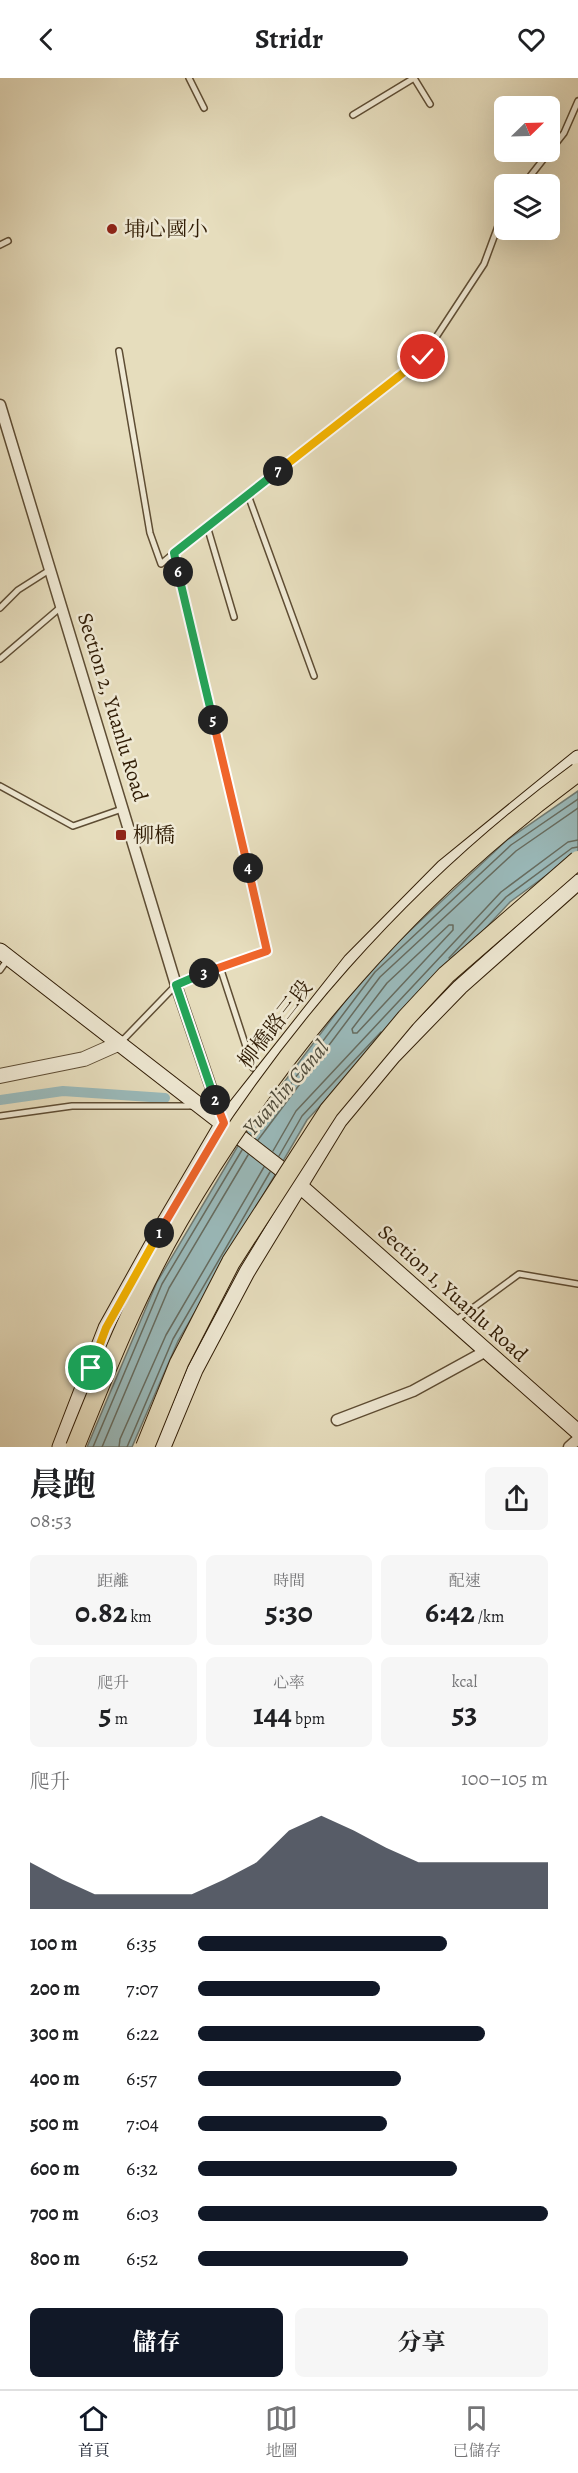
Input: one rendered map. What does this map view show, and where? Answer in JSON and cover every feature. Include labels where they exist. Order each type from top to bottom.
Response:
[{"type":"highway","points":[[75,1447],[122,1333],[178,1221],[250,1108],[282,1064],[363,966],[408,919],[454,874],[543,797],[578,772]]},
{"type":"highway","points":[[145,1447],[179,1363],[231,1262],[328,1110],[406,1018],[447,975],[578,860]]},
{"type":"main road","name":"柳橋路三段","points":[[60,1447],[106,1328],[166,1220],[224,1123],[351,961],[444,867],[578,758]]},
{"type":"main road","points":[[163,1447],[195,1370],[247,1272],[339,1121],[393,1056],[460,987],[578,882]]},
{"type":"main road","name":"Section 1, Yuanlu Road","points":[[3,960],[120,1043],[281,1169],[578,1432]]},
{"type":"street","name":"Section 2, Yuanlu Road","points":[[0,405],[176,985],[224,1123]]},
{"type":"street","points":[[0,1076],[84,1059],[120,1043]]},
{"type":"street","points":[[337,1420],[413,1391],[486,1351]]},
{"type":"street","points":[[569,1447],[578,1439]]},
{"type":"lane","points":[[189,78],[204,108]]},
{"type":"lane","points":[[353,115],[414,78],[430,104]]},
{"type":"lane","points":[[532,174],[564,133],[578,101]]},
{"type":"lane","points":[[119,351],[150,533],[161,564],[423,357],[484,264],[494,237]]},
{"type":"lane","points":[[0,246],[8,242]]},
{"type":"lane","points":[[248,495],[314,676]]},
{"type":"lane","points":[[207,526],[234,617]]},
{"type":"lane","points":[[120,1043],[176,985],[267,951],[174,553]]},
{"type":"lane","points":[[0,608],[18,590],[51,569]]},
{"type":"lane","points":[[0,659],[62,606]]},
{"type":"lane","points":[[0,786],[73,826],[124,808]]},
{"type":"lane","points":[[220,967],[253,1068]]},
{"type":"lane","points":[[0,1116],[72,1106],[200,1106]]},
{"type":"lane","points":[[454,1322],[519,1274],[578,1284]]},
{"type":"water","name":"Yuanlin Canal","points":[[578,791],[578,852],[510,902],[307,1120],[178,1341],[132,1447],[87,1447],[157,1282],[245,1134],[370,968],[507,840]]},
{"type":"waterway","points":[[0,1100],[63,1091],[165,1098]]},
{"type":"place","name":"埔心國小","points":[[112,229]]},
{"type":"place","name":"柳橋","points":[[121,835]]},
{"type":"route","points":[[91,1368],[106,1328],[166,1220],[224,1123],[176,985],[267,951],[174,553],[423,357]]}]
